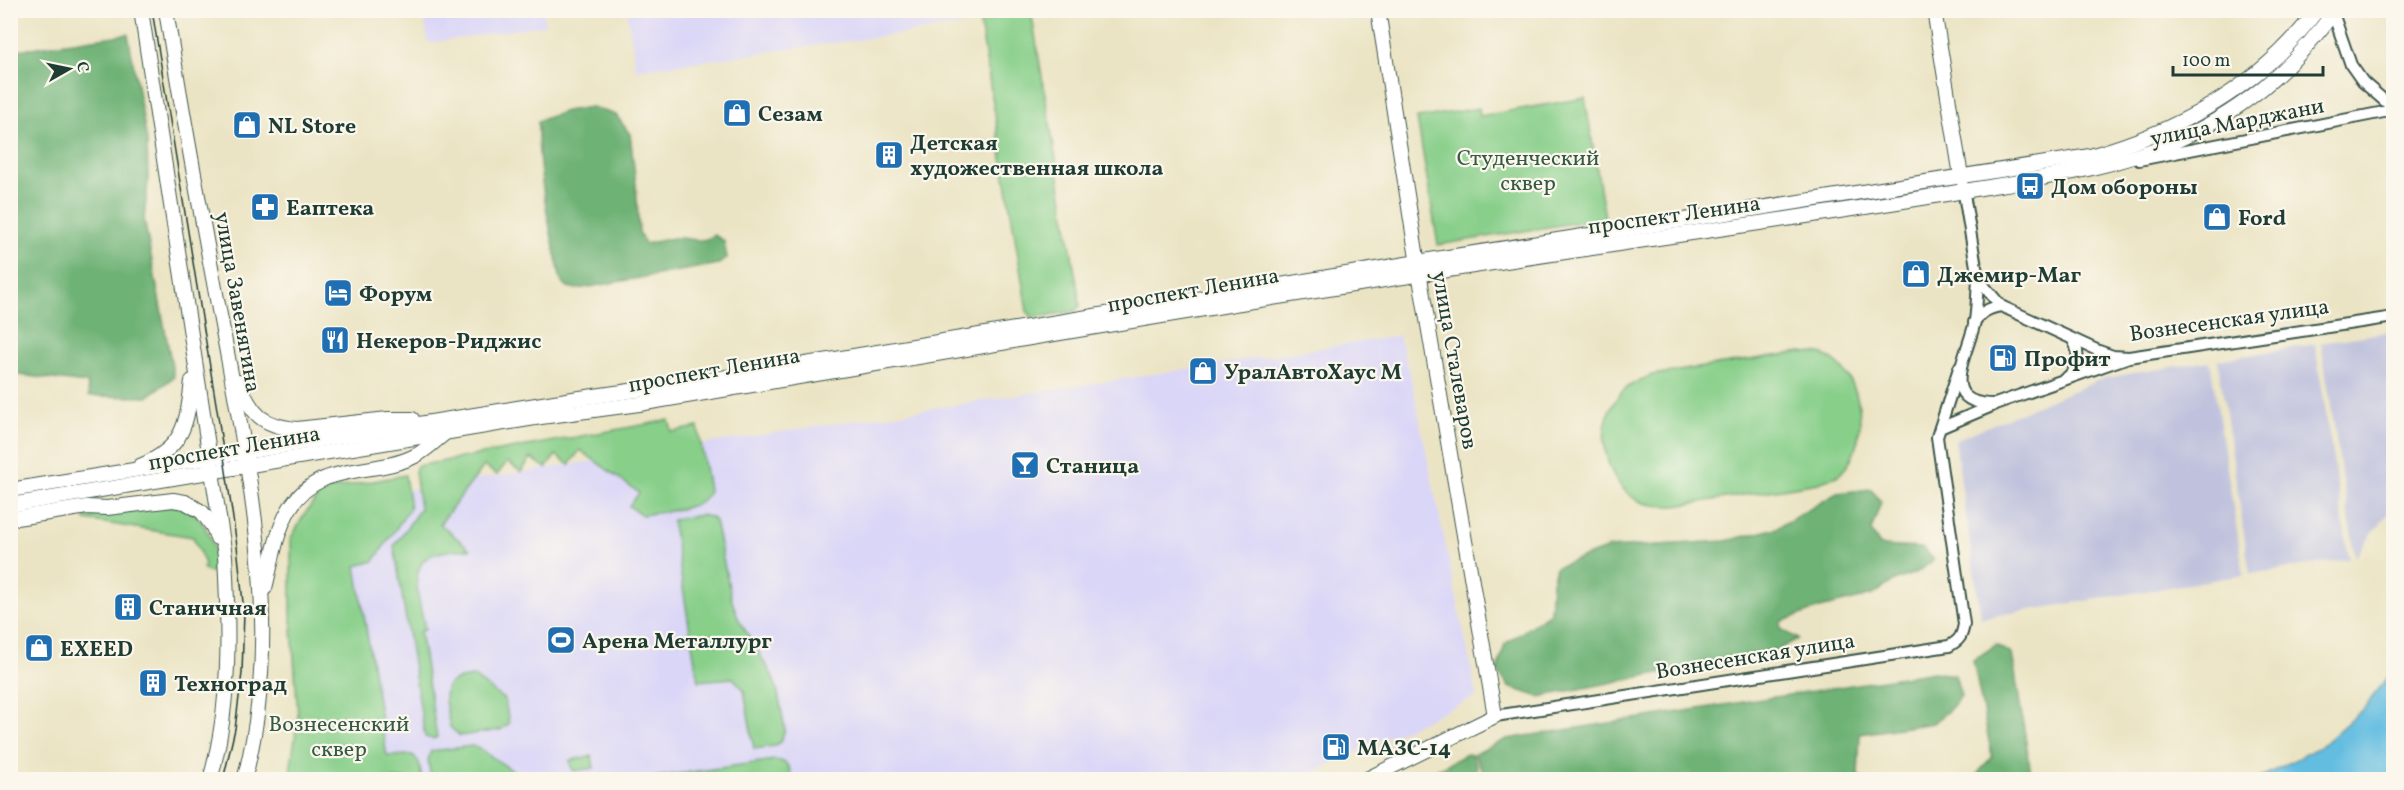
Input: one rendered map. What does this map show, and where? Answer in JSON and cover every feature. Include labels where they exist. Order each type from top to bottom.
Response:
[{"type":"main road","points":[[141,10],[225,556],[229,648],[219,738],[210,780]]},
{"type":"main road","name":"улица Завенягина","points":[[166,10],[228,354],[259,550],[262,601],[260,683],[255,727],[244,780]]},
{"type":"main road","name":"улица Сталеваров","points":[[1378,10],[1495,716]]},
{"type":"main road","points":[[1934,10],[1961,176]]},
{"type":"main road","name":"проспект Ленина","points":[[10,505],[246,459],[445,427],[714,379],[1419,268],[2090,156],[2166,130],[2205,110],[2246,82],[2283,51],[2317,10]]},
{"type":"main road","name":"проспект Ленина","points":[[1419,268],[1963,191],[2089,169],[2170,143],[2232,110],[2255,95],[2292,61],[2334,12]]},
{"type":"main road","name":"проспект Ленина","points":[[228,354],[248,406],[256,415],[284,428],[297,429],[388,419],[445,427]]},
{"type":"main road","points":[[120,474],[157,458],[181,436],[187,421],[194,358]]},
{"type":"main road","name":"улица Завенягина","points":[[262,601],[283,521],[301,495],[328,476],[415,456],[445,427]]},
{"type":"main road","name":"проспект Ленина","points":[[10,490],[120,474],[210,466]]},
{"type":"main road","name":"проспект Ленина","points":[[10,519],[87,507],[107,508],[173,500],[185,502],[202,512],[213,527],[225,556]]},
{"type":"main road","name":"Вознесенская улица","points":[[1365,780],[1495,716]]},
{"type":"street","name":"улица Марджани","points":[[2334,12],[2350,64],[2363,82],[2394,109]]},
{"type":"street","name":"улица Марджани","points":[[2089,169],[2394,109]]},
{"type":"street","points":[[1939,432],[1974,322],[1978,279],[1961,176]]},
{"type":"street","points":[[1978,279],[2001,306],[2073,340],[2078,354],[2075,368],[2063,381]]},
{"type":"street","points":[[1974,322],[1981,313],[2001,306]]},
{"type":"street","name":"Вознесенская улица","points":[[2073,340],[2113,356],[2129,357],[2394,317]]},
{"type":"street","points":[[1939,432],[1995,404],[2129,357]]},
{"type":"street","points":[[1959,368],[1960,385],[1964,394],[1972,402],[1995,404]]},
{"type":"street","name":"Вознесенская улица","points":[[1495,716],[1949,646],[1958,642],[1962,637],[1964,624],[1939,432]]},
{"type":"shaded area","points":[[423,11],[543,11],[545,25],[428,43]]},
{"type":"shaded area","points":[[627,11],[960,11],[962,25],[958,26],[636,70]]},
{"type":"shaded area","points":[[2393,331],[2393,506],[2355,557],[2321,343]]},
{"type":"shaded area","points":[[1399,336],[1411,379],[1477,696],[1299,779],[373,779],[317,504]]},
{"type":"shaded area","points":[[2315,344],[2349,559],[2250,574],[2218,360]]},
{"type":"shaded area","points":[[2210,361],[2244,575],[1981,618],[1955,440],[2104,378]]},
{"type":"green space","points":[[978,11],[1031,11],[1079,297],[1080,306],[1075,311],[1032,317],[1027,311]]},
{"type":"green space","points":[[128,34],[147,141],[148,181],[144,219],[174,377],[147,397],[89,396],[87,383],[11,374],[11,51]]},
{"type":"green space","name":"Студенческий сквер","points":[[1585,98],[1605,218],[1438,245],[1417,118],[1479,108],[1480,116]]},
{"type":"green space","points":[[591,107],[616,115],[630,134],[639,232],[645,244],[675,238],[704,240],[714,235],[724,241],[727,258],[719,264],[577,289],[568,287],[561,281],[542,181],[538,121],[566,111]]},
{"type":"green space","points":[[1801,352],[1824,355],[1838,364],[1849,377],[1856,393],[1860,428],[1850,461],[1840,474],[1819,483],[1676,506],[1655,505],[1635,499],[1615,478],[1605,449],[1604,434],[1612,406],[1621,393],[1635,382],[1652,375]]},
{"type":"green space","points":[[669,420],[672,432],[698,427],[709,490],[700,502],[681,509],[642,515],[629,506],[639,493],[580,450],[569,465],[556,455],[546,468],[531,458],[521,472],[507,462],[497,475],[484,466],[440,524],[470,549],[436,553],[424,561],[419,568],[417,589],[425,630],[420,631],[437,737],[433,739],[425,737],[394,546],[420,509],[415,471],[417,466]]},
{"type":"green space","name":"Вознесенский cквер","points":[[405,475],[410,508],[374,561],[356,566],[387,756],[413,755],[419,762],[422,779],[289,779],[298,717],[291,615],[291,538],[304,515],[322,491]]},
{"type":"green space","points":[[1871,489],[1881,502],[1871,531],[1880,546],[1923,548],[1934,560],[1917,572],[1892,582],[1873,595],[1820,608],[1780,622],[1781,629],[1798,639],[1779,649],[1539,697],[1509,687],[1497,670],[1505,644],[1550,613],[1552,582],[1556,567],[1609,548],[1726,541],[1777,528],[1837,493]]},
{"type":"green space","points":[[169,505],[188,509],[206,528],[214,548],[215,566],[211,572],[203,568],[205,564],[193,537],[85,520],[86,516]]},
{"type":"green space","points":[[700,515],[711,517],[715,521],[732,601],[739,620],[772,675],[778,693],[785,730],[780,742],[775,746],[754,749],[744,690],[733,678],[698,681],[672,520]]},
{"type":"green space","points":[[1996,645],[2012,654],[2032,779],[1963,779],[1975,777],[1992,756],[1973,660]]},
{"type":"green space","points":[[1934,672],[1955,675],[1961,696],[1933,723],[1860,734],[1858,775],[1863,779],[1486,779],[1474,754],[1507,739]]},
{"type":"green space","points":[[474,677],[505,700],[509,724],[500,730],[460,736],[450,727],[445,701],[446,689],[454,681]]},
{"type":"green space","points":[[472,746],[525,779],[431,779],[428,760],[431,751]]},
{"type":"green space","points":[[1467,754],[1472,755],[1477,767],[1473,779],[1418,779]]},
{"type":"green space","points":[[592,756],[594,768],[574,771],[571,767],[570,760]]},
{"type":"green space","points":[[775,760],[788,766],[792,779],[643,779]]},
{"type":"water","points":[[2393,671],[2393,779],[2258,779],[2321,746],[2364,708]]},
{"type":"tram line","points":[[152,10],[218,416],[244,612],[242,673],[235,729],[223,780]]},
{"type":"place","name":"Сезам","points":[[737,113]]},
{"type":"place","name":"NL Store","points":[[247,125]]},
{"type":"place","name":"Детская художественная школа","points":[[889,155]]},
{"type":"place","name":"Дом обороны","points":[[2030,186]]},
{"type":"place","name":"Еаптека","points":[[265,207]]},
{"type":"place","name":"Ford","points":[[2217,217]]},
{"type":"place","name":"Джемир-Маг","points":[[1916,274]]},
{"type":"place","name":"Форум","points":[[338,293]]},
{"type":"place","name":"Некеров-Риджис","points":[[335,340]]},
{"type":"place","name":"Профит","points":[[2003,358]]},
{"type":"place","name":"УралАвтоХаус М","points":[[1203,371]]},
{"type":"place","name":"Станица","points":[[1025,465]]},
{"type":"place","name":"Станичная","points":[[128,607]]},
{"type":"place","name":"Арена Металлург","points":[[561,640]]},
{"type":"place","name":"EXEED","points":[[39,648]]},
{"type":"place","name":"Техноград","points":[[153,683]]},
{"type":"place","name":"МАЗС-14","points":[[1336,747]]}]
